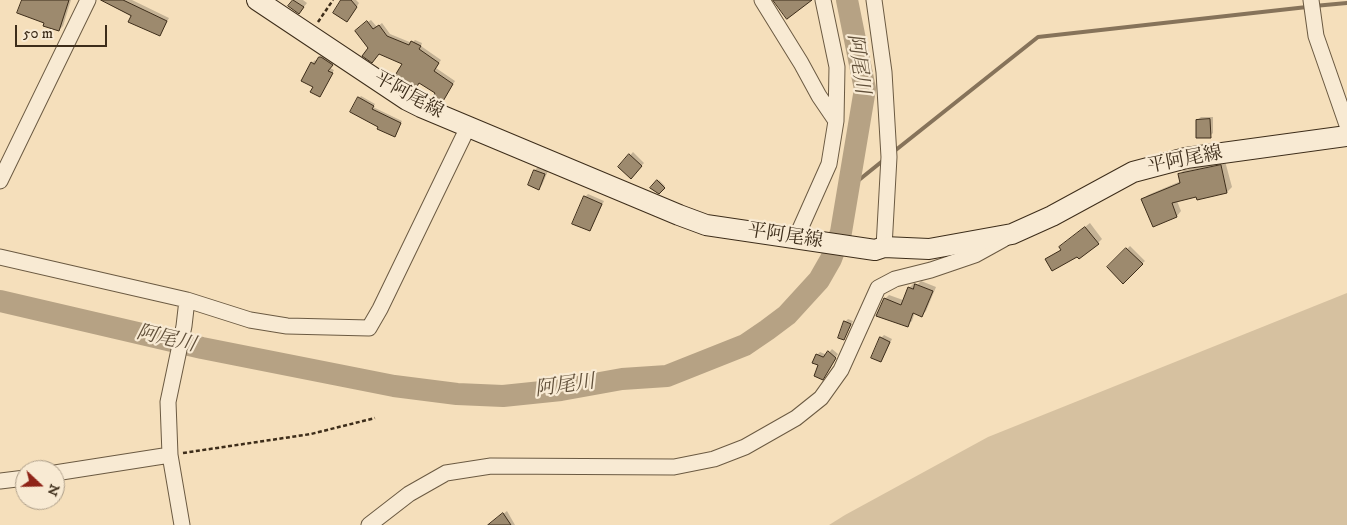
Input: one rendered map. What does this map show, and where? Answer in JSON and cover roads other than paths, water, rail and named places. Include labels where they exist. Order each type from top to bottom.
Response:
[{"type":"main road","name":"平阿尾線","points":[[257,0],[407,100],[468,128],[706,225],[800,239],[880,248],[929,249],[1012,234],[1052,216],[1133,172],[1186,158],[1347,136]]},
{"type":"street","points":[[0,181],[88,0]]},
{"type":"street","points":[[762,0],[836,121]]},
{"type":"street","points":[[800,239],[829,164],[836,121],[837,67],[823,0]]},
{"type":"street","points":[[874,0],[884,72],[889,158],[880,248]]},
{"type":"street","points":[[1311,0],[1316,36],[1347,125]]},
{"type":"street","points":[[0,257],[186,300],[250,320],[287,326],[369,328],[468,128]]},
{"type":"street","points":[[369,525],[409,494],[446,473],[491,466],[674,467],[714,459],[745,447],[796,418],[821,398],[841,370],[878,288],[895,279],[975,256],[1012,234]]},
{"type":"street","points":[[182,525],[170,455],[168,402],[184,326],[186,300]]},
{"type":"street","points":[[65,471],[170,455]]},
{"type":"street","points":[[0,481],[15,479]]},
{"type":"waterway","name":"阿尾川","points":[[0,301],[202,348],[394,386],[457,394],[503,396],[561,390],[622,379],[667,376],[745,345],[767,330],[787,315],[819,280],[831,259],[841,232],[865,89],[847,0]]},
{"type":"waterway","points":[[1314,6],[1347,3]]},
{"type":"waterway","points":[[892,153],[1038,37],[1307,7]]},
{"type":"waterway","points":[[849,188],[885,159]]}]
